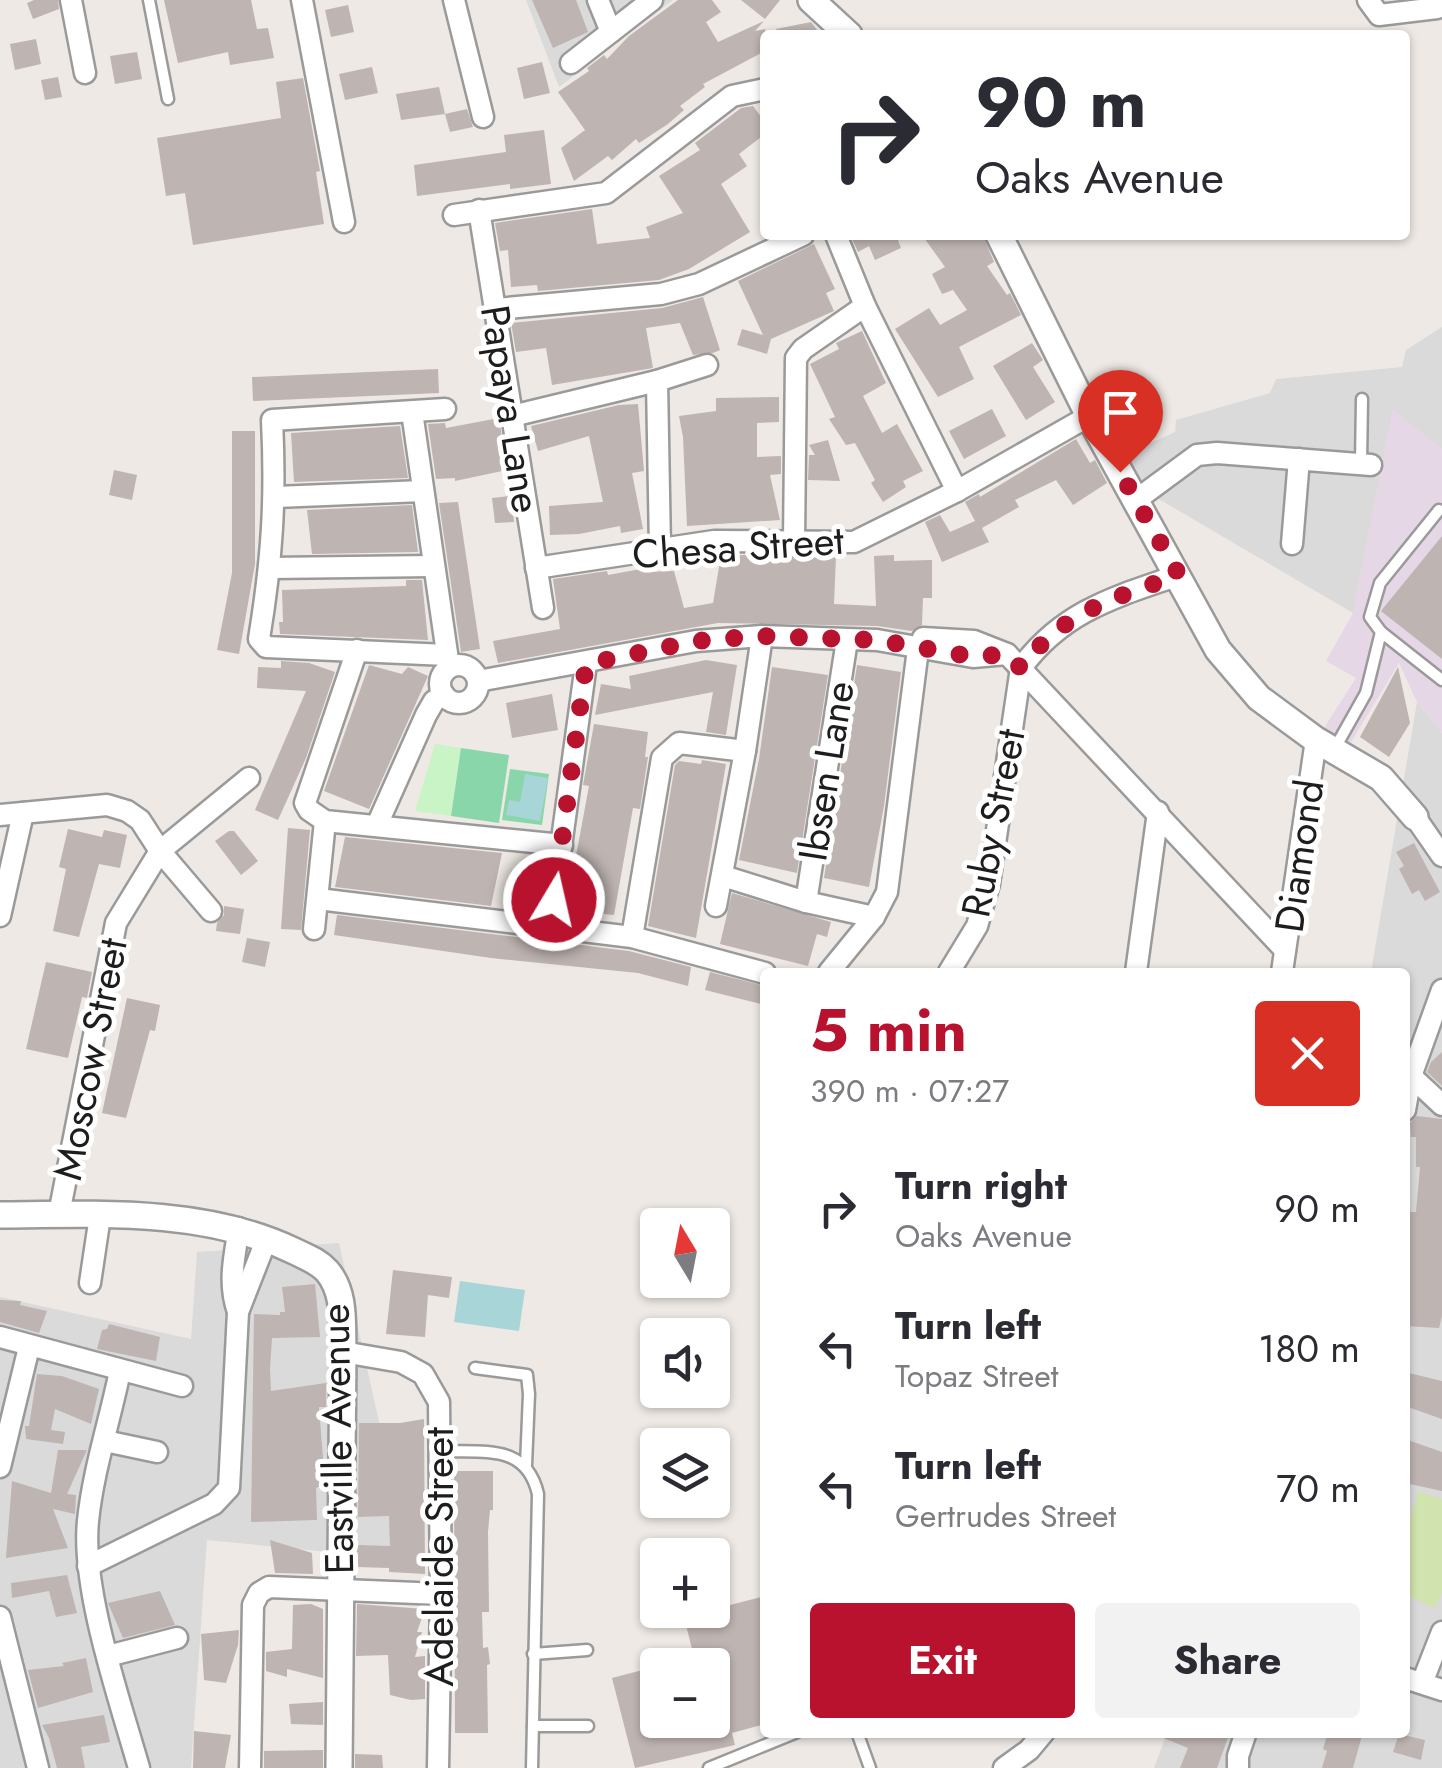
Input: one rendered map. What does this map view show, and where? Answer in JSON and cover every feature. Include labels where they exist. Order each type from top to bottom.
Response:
[{"type":"street","points":[[71,0],[85,73]]},
{"type":"street","points":[[302,0],[344,222]]},
{"type":"street","points":[[454,0],[484,117]]},
{"type":"street","points":[[598,0],[610,32]]},
{"type":"street","points":[[571,63],[652,0]]},
{"type":"street","points":[[811,0],[844,30]]},
{"type":"street","points":[[1368,0],[1378,15],[1436,4]]},
{"type":"street","points":[[454,214],[606,193],[732,96],[760,91]]},
{"type":"street","name":"Papaya Lane","points":[[479,210],[542,608]]},
{"type":"street","points":[[496,309],[662,294],[700,284],[792,240]]},
{"type":"street","points":[[838,240],[865,306],[957,491]]},
{"type":"street","points":[[1001,240],[1089,416],[1218,650],[1258,698],[1325,745],[1382,778],[1442,856]]},
{"type":"street","points":[[794,542],[796,358],[803,348],[865,306]]},
{"type":"street","points":[[512,416],[707,365]]},
{"type":"street","points":[[656,381],[660,549]]},
{"type":"street","points":[[412,412],[448,661],[440,680],[444,695],[456,702],[469,700],[478,688],[471,668],[448,661],[357,650],[261,644],[276,497],[272,420],[445,409]]},
{"type":"street","name":"Chesa Street","points":[[536,568],[714,541],[854,542],[957,491],[1089,416]]},
{"type":"street","points":[[1136,500],[1196,455],[1218,452],[1366,464]]},
{"type":"street","points":[[1292,544],[1300,460]]},
{"type":"street","points":[[276,497],[423,491]]},
{"type":"street","points":[[271,568],[433,566]]},
{"type":"street","points":[[1014,661],[1094,605],[1179,575]]},
{"type":"street","points":[[478,681],[696,641],[762,636],[912,646],[922,638],[974,641],[1014,661],[1286,950]]},
{"type":"street","points":[[716,906],[762,636]]},
{"type":"street","name":"Ibsen Lane","points":[[806,902],[846,640]]},
{"type":"street","points":[[832,968],[874,917],[887,892],[912,646]]},
{"type":"street","points":[[357,650],[305,803],[307,808],[325,821],[562,844]]},
{"type":"street","name":"Ruby Street","points":[[951,968],[977,926],[989,884],[1014,661]]},
{"type":"street","points":[[550,927],[586,664]]},
{"type":"street","points":[[376,826],[426,715],[434,701],[444,695]]},
{"type":"street","points":[[632,938],[662,758],[679,743],[745,752]]},
{"type":"street","name":"Diamond","points":[[1283,968],[1325,745]]},
{"type":"street","name":"Moscow Street","points":[[59,1214],[116,923],[160,851],[249,778]]},
{"type":"street","points":[[0,815],[116,806],[140,820],[160,851],[211,910]]},
{"type":"street","points":[[1137,968],[1158,812]]},
{"type":"street","points":[[0,916],[23,813]]},
{"type":"street","points":[[314,929],[325,821]]},
{"type":"street","points":[[723,876],[806,902],[874,917]]},
{"type":"street","points":[[318,899],[632,938],[760,972]]},
{"type":"street","points":[[1410,1082],[1442,990]]},
{"type":"street","points":[[1411,1076],[1442,1104]]},
{"type":"street","name":"Eastville Avenue","points":[[0,1215],[100,1216],[239,1228],[267,1238],[326,1270],[341,1300],[343,1352],[339,1768]]},
{"type":"street","points":[[90,1283],[100,1216]]},
{"type":"street","points":[[238,1312],[232,1294],[232,1271],[239,1228]]},
{"type":"street","points":[[88,1566],[214,1504],[230,1488],[238,1312],[267,1238]]},
{"type":"street","points":[[0,1338],[182,1386]]},
{"type":"street","points":[[0,1467],[6,1419],[29,1347]]},
{"type":"street","name":"Adelaide Street","points":[[343,1352],[401,1362],[423,1374],[439,1402],[438,1768]]},
{"type":"street","points":[[120,1371],[88,1521],[88,1566],[139,1768]]},
{"type":"street","points":[[105,1442],[157,1452]]},
{"type":"street","points":[[250,1768],[253,1605],[259,1592],[269,1587],[441,1594]]},
{"type":"street","points":[[1,1628],[10,1704],[38,1768]]},
{"type":"street","points":[[1423,1684],[1442,1632]]},
{"type":"street","points":[[108,1656],[177,1638]]},
{"type":"street","points":[[1004,1768],[1039,1738]]},
{"type":"street","points":[[1238,1768],[1244,1738]]},
{"type":"lane","points":[[149,0],[168,99]]},
{"type":"lane","points":[[1362,400],[1366,464]]},
{"type":"lane","points":[[1439,510],[1380,584],[1370,617],[1381,632],[1442,680]]},
{"type":"lane","points":[[1325,745],[1366,692],[1381,632]]},
{"type":"lane","points":[[474,1368],[526,1376],[526,1466]]},
{"type":"lane","points":[[441,1451],[504,1454],[526,1466],[533,1476],[538,1494],[532,1768]]},
{"type":"lane","points":[[532,1654],[587,1650]]},
{"type":"lane","points":[[532,1726],[588,1726]]},
{"type":"lane","points":[[709,1768],[782,1738]]},
{"type":"lane","points":[[859,1738],[870,1768]]},
{"type":"shaded area","points":[[526,0],[673,0],[559,87]]},
{"type":"shaded area","points":[[1442,327],[1442,449],[1393,411],[1353,613],[1157,498],[1150,502],[1126,454],[1175,432],[1176,420],[1270,393],[1276,379],[1402,367],[1406,350]]},
{"type":"shaded area","points":[[1393,410],[1442,449],[1442,733],[1417,702],[1399,663],[1350,744],[1324,728],[1356,678],[1326,661],[1353,613]]},
{"type":"shaded area","points":[[1417,702],[1442,733],[1442,1768],[1154,1768],[1165,1738],[1410,1738],[1410,968],[1372,968]]},
{"type":"shaded area","points":[[339,1243],[410,1560],[207,1540],[191,1768],[0,1768],[0,1297],[191,1339],[197,1252]]},
{"type":"green space","points":[[435,744],[461,748],[451,816],[415,811]]},
{"type":"green space","points":[[461,748],[509,755],[499,823],[451,816]]},
{"type":"green space","points":[[510,769],[549,774],[542,825],[502,820]]},
{"type":"green space","points":[[1419,1491],[1442,1499],[1442,1592],[1435,1608],[1410,1597],[1410,1518]]},
{"type":"water","points":[[525,774],[548,778],[540,821],[506,815],[509,800],[520,802]]},
{"type":"water","points":[[460,1281],[525,1290],[519,1331],[454,1322]]},
{"type":"building","points":[[58,0],[59,9],[33,19],[27,3]]},
{"type":"building","points":[[164,0],[251,0],[257,29],[268,28],[274,58],[230,65],[228,52],[178,63]]},
{"type":"building","points":[[532,0],[576,0],[588,32],[553,48]]},
{"type":"building","points":[[678,0],[712,0],[721,12],[706,22],[718,42],[764,21],[755,31],[760,30],[760,54],[703,84],[705,87],[680,106],[684,110],[668,124],[639,143],[636,139],[612,160],[608,156],[574,181],[561,148],[585,130],[558,92],[589,71],[587,68],[604,55],[607,59],[629,36]]},
{"type":"building","points":[[741,0],[780,0],[765,19]]},
{"type":"building","points":[[348,5],[354,32],[331,37],[325,10]]},
{"type":"building","points":[[811,22],[817,30],[776,30]]},
{"type":"building","points":[[36,39],[41,64],[15,70],[10,44]]},
{"type":"building","points":[[137,52],[142,79],[115,84],[110,56]]},
{"type":"building","points":[[542,62],[550,93],[524,99],[517,68]]},
{"type":"building","points":[[372,67],[378,93],[345,100],[339,74]]},
{"type":"building","points":[[58,77],[62,97],[45,100],[41,80]]},
{"type":"building","points":[[303,78],[320,171],[316,172],[324,224],[193,245],[185,193],[166,196],[157,138],[281,118],[276,82]]},
{"type":"building","points":[[439,87],[445,114],[401,120],[396,94]]},
{"type":"building","points":[[753,106],[760,115],[760,138],[739,154],[747,166],[721,184],[750,232],[689,269],[659,280],[538,291],[537,285],[511,287],[508,250],[500,251],[495,223],[592,209],[597,244],[650,238],[646,227],[683,213],[659,176],[700,150],[695,143],[741,108]]},
{"type":"building","points":[[467,109],[473,127],[450,132],[445,114]]},
{"type":"building","points":[[544,130],[551,184],[510,189],[510,184],[417,196],[414,165],[506,152],[504,135]]},
{"type":"building","points":[[852,240],[898,240],[901,248],[875,260],[869,246],[858,252]]},
{"type":"building","points":[[926,240],[985,240],[994,262],[987,266],[1007,295],[1010,293],[1021,315],[959,347],[974,379],[938,397],[895,329],[929,308],[940,325],[967,310],[953,290],[942,294],[932,274],[945,267]]},
{"type":"building","points":[[814,244],[835,289],[826,293],[834,311],[771,339],[767,354],[737,345],[742,329],[763,335],[738,281]]},
{"type":"building","points":[[703,297],[720,350],[713,353],[693,355],[680,323],[646,328],[653,368],[552,385],[546,348],[516,352],[511,323],[662,308]]},
{"type":"building","points":[[862,331],[886,383],[863,396],[882,433],[897,424],[923,471],[903,481],[906,487],[883,502],[855,443],[846,445],[829,419],[835,417],[810,364],[839,349],[836,343]]},
{"type":"building","points":[[1032,343],[1043,360],[1033,367],[1055,402],[1026,420],[993,366]]},
{"type":"building","points":[[438,369],[439,393],[253,401],[252,377]]},
{"type":"building","points":[[779,397],[779,422],[757,423],[757,457],[781,456],[781,474],[770,475],[780,520],[687,526],[679,416],[716,411],[716,398]]},
{"type":"building","points":[[638,404],[644,471],[632,473],[643,529],[621,533],[620,526],[550,535],[549,506],[603,502],[589,436],[538,451],[531,426]]},
{"type":"building","points":[[992,409],[1006,436],[964,459],[949,431]]},
{"type":"building","points":[[499,418],[507,470],[455,481],[436,479],[428,424],[445,423],[446,428]]},
{"type":"building","points":[[400,426],[408,478],[294,482],[291,433]]},
{"type":"building","points":[[232,431],[255,431],[255,564],[239,654],[217,650],[232,573]]},
{"type":"building","points":[[1076,439],[1090,463],[1095,460],[1107,483],[1073,505],[1056,480],[1015,500],[1019,507],[982,528],[989,542],[942,562],[925,522],[940,515],[950,532],[975,521],[965,502],[979,494],[980,497]]},
{"type":"building","points":[[828,440],[840,481],[808,480],[809,455],[815,455],[809,445]]},
{"type":"building","points":[[114,470],[137,475],[132,500],[109,495]]},
{"type":"building","points":[[511,496],[514,522],[495,523],[492,498]]},
{"type":"building","points":[[458,502],[480,649],[461,652],[439,503]]},
{"type":"building","points":[[412,505],[418,552],[312,554],[307,510]]},
{"type":"building","points":[[1442,536],[1442,659],[1381,611]]},
{"type":"building","points":[[721,555],[836,556],[834,604],[876,606],[874,556],[894,555],[894,561],[932,560],[932,598],[923,598],[922,625],[912,631],[877,626],[718,623],[498,663],[493,641],[560,629],[553,579],[646,568],[647,572],[674,571],[684,608],[713,603]]},
{"type":"building","points":[[406,580],[422,580],[428,640],[280,634],[282,590],[406,586]]},
{"type":"building","points":[[706,660],[737,665],[726,735],[706,732],[713,692],[595,715],[601,684],[631,689],[629,676]]},
{"type":"building","points":[[281,661],[309,663],[335,672],[306,758],[278,820],[255,810],[306,691],[257,688],[258,667],[281,668]]},
{"type":"building","points":[[369,665],[402,674],[408,667],[428,676],[369,809],[324,791]]},
{"type":"building","points":[[857,665],[901,672],[869,887],[824,878]]},
{"type":"building","points":[[772,667],[828,675],[797,873],[739,860]]},
{"type":"building","points":[[1398,667],[1410,723],[1389,757],[1360,737]]},
{"type":"building","points":[[552,694],[558,730],[512,738],[506,703]]},
{"type":"building","points":[[594,724],[648,732],[640,809],[633,808],[614,915],[566,910],[589,786],[583,785]]},
{"type":"building","points":[[702,760],[726,764],[696,938],[648,926],[675,765],[679,761],[701,764]]},
{"type":"building","points":[[288,828],[310,830],[301,930],[281,929]]},
{"type":"building","points":[[68,829],[102,837],[104,830],[127,835],[120,868],[99,864],[79,937],[53,931],[66,869],[59,867]]},
{"type":"building","points":[[234,831],[258,861],[241,875],[215,841]]},
{"type":"building","points":[[345,837],[502,853],[491,906],[335,887]]},
{"type":"building","points":[[1414,843],[1440,892],[1425,901],[1419,890],[1412,894],[1399,869],[1404,866],[1396,852]]},
{"type":"building","points":[[732,893],[831,922],[827,937],[817,934],[808,966],[720,944]]},
{"type":"building","points":[[224,906],[244,909],[240,934],[216,931]]},
{"type":"building","points":[[337,915],[629,951],[691,967],[688,986],[638,973],[491,958],[334,935]]},
{"type":"building","points":[[247,938],[270,942],[265,967],[242,962]]},
{"type":"building","points":[[46,962],[92,972],[68,1058],[26,1049]]},
{"type":"building","points":[[710,972],[760,985],[760,1004],[705,990]]},
{"type":"building","points":[[127,998],[160,1005],[126,1118],[102,1113]]},
{"type":"building","points":[[1442,1052],[1442,1086],[1427,1072]]},
{"type":"building","points":[[1417,1116],[1442,1119],[1439,1328],[1410,1326],[1410,1212],[1416,1212],[1420,1167],[1416,1167],[1416,1137],[1411,1137],[1410,1123]]},
{"type":"building","points":[[393,1270],[452,1277],[449,1298],[428,1295],[425,1337],[386,1334]]},
{"type":"building","points":[[315,1284],[320,1337],[272,1338],[270,1369],[271,1391],[326,1383],[326,1407],[319,1407],[325,1484],[316,1488],[317,1520],[251,1522],[254,1314],[280,1315],[285,1312],[282,1287]]},
{"type":"building","points":[[0,1300],[21,1301],[20,1305],[47,1311],[39,1333],[0,1322]]},
{"type":"building","points":[[109,1324],[160,1337],[156,1361],[97,1349],[102,1330]]},
{"type":"building","points":[[1410,1373],[1442,1381],[1442,1419],[1410,1408]]},
{"type":"building","points":[[37,1374],[62,1376],[99,1389],[91,1424],[55,1409],[51,1430],[65,1432],[63,1444],[26,1439],[25,1426],[29,1426]]},
{"type":"building","points":[[424,1419],[425,1574],[357,1567],[357,1545],[390,1546],[389,1516],[358,1517],[359,1423]]},
{"type":"building","points":[[1410,1441],[1442,1452],[1442,1491],[1410,1484]]},
{"type":"building","points":[[58,1450],[87,1450],[67,1494],[76,1495],[75,1514],[53,1509],[68,1548],[6,1558],[12,1481],[51,1493]]},
{"type":"building","points":[[454,1471],[493,1471],[493,1510],[488,1532],[489,1612],[482,1612],[483,1648],[488,1647],[490,1664],[488,1733],[455,1733]]},
{"type":"building","points":[[270,1540],[312,1553],[313,1574],[275,1573]]},
{"type":"building","points":[[67,1575],[77,1613],[56,1617],[49,1591],[12,1598],[11,1583]]},
{"type":"building","points":[[160,1591],[175,1625],[123,1638],[108,1603]]},
{"type":"building","points":[[760,1597],[760,1725],[732,1733],[735,1745],[635,1768],[612,1678],[640,1671],[640,1738],[730,1738],[730,1648],[692,1648],[687,1628],[730,1628],[730,1605]]},
{"type":"building","points":[[311,1604],[323,1609],[323,1678],[287,1669],[287,1677],[266,1671],[266,1652],[292,1649],[293,1605]]},
{"type":"building","points":[[357,1604],[425,1609],[417,1632],[422,1632],[415,1657],[425,1656],[425,1699],[390,1695],[388,1655],[356,1656]]},
{"type":"building","points":[[239,1630],[226,1683],[204,1680],[201,1634]]},
{"type":"building","points":[[86,1658],[93,1692],[38,1708],[28,1670],[64,1666],[62,1663]]},
{"type":"building","points":[[323,1702],[323,1725],[291,1724],[289,1704]]},
{"type":"building","points":[[104,1715],[110,1742],[81,1747],[85,1768],[57,1768],[42,1725]]},
{"type":"building","points":[[194,1731],[231,1735],[225,1768],[193,1768]]},
{"type":"building","points":[[1164,1738],[1228,1738],[1217,1768],[1180,1768],[1188,1748]]},
{"type":"building","points":[[1326,1738],[1361,1738],[1353,1768],[1322,1768],[1327,1751],[1323,1749]]},
{"type":"building","points":[[1398,1738],[1425,1740],[1421,1760],[1393,1752]]},
{"type":"building","points":[[323,1750],[323,1768],[264,1768],[264,1751]]},
{"type":"building","points":[[355,1754],[382,1755],[383,1768],[355,1768]]},
{"type":"route","points":[[554,900],[586,664],[696,641],[762,636],[877,640],[974,657],[1006,654],[1021,668],[1035,648],[1094,605],[1179,575],[1120,472]]}]
